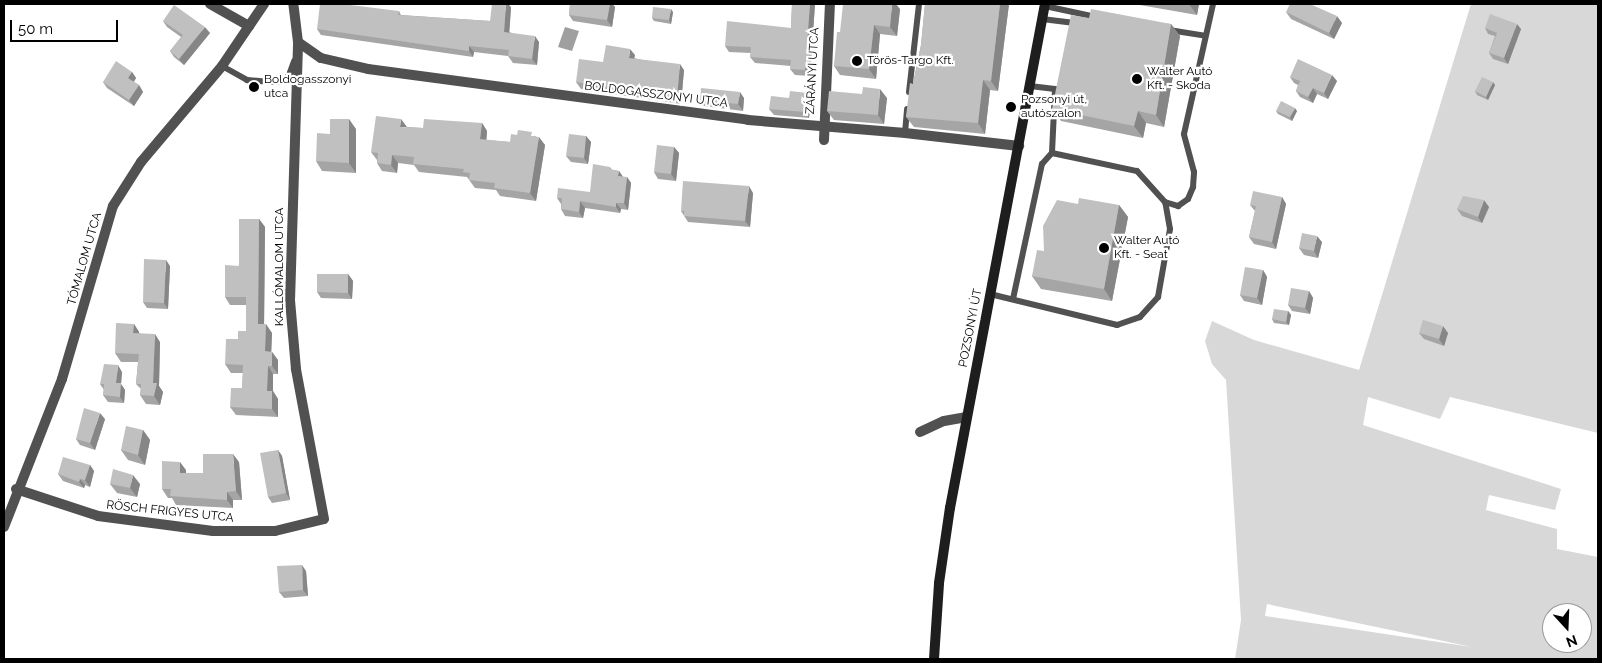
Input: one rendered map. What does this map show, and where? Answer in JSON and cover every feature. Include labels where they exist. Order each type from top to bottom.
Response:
[{"type":"main road","name":"POZSONYI ÚT","points":[[934,659],[939,583],[967,417],[1045,5]]},
{"type":"street","points":[[210,4],[249,26]]},
{"type":"street","name":"TÓMALOM UTCA","points":[[4,527],[16,489],[62,379],[113,206],[146,156],[222,66],[264,4]]},
{"type":"street","points":[[293,4],[298,42]]},
{"type":"street","name":"ZÁRÁNYI UTCA","points":[[824,140],[823,127],[830,4]]},
{"type":"street","name":"BOLDOGASSZONYI UTCA","points":[[298,42],[308,51],[337,64],[627,105],[1019,146]]},
{"type":"street","name":"KALLÓMALOM UTCA","points":[[298,42],[290,300],[296,369],[324,519]]},
{"type":"street","points":[[920,432],[944,421],[967,417]]},
{"type":"street","name":"RÖSCH FRIGYES UTCA","points":[[16,489],[98,516],[213,531],[275,531],[324,519]]},
{"type":"lane","points":[[905,133],[919,4]]},
{"type":"lane","points":[[1052,153],[1137,171],[1165,202],[1174,206],[1183,203],[1193,187],[1194,172],[1184,134],[1212,4]]},
{"type":"lane","points":[[1045,5],[1108,19]]},
{"type":"lane","points":[[1042,19],[1088,24]]},
{"type":"lane","points":[[1156,28],[1205,36]]},
{"type":"lane","points":[[222,66],[247,80],[283,81],[292,66],[298,42]]},
{"type":"lane","points":[[1013,299],[1042,164],[1052,153],[1055,89],[1030,86]]},
{"type":"lane","points":[[990,294],[1117,325],[1140,317],[1158,296],[1170,229],[1165,202]]},
{"type":"shaded area","points":[[1471,4],[1598,4],[1598,433],[1450,397],[1440,419],[1368,397],[1363,425],[1561,489],[1555,510],[1489,495],[1486,510],[1557,529],[1557,549],[1598,557],[1598,659],[1235,659],[1241,620],[1226,380],[1212,364],[1205,341],[1212,321],[1254,340],[1359,370]],"holes":[[[1267,604],[1472,647],[1265,616]]]},
{"type":"shaded area","points":[[565,27],[579,31],[572,51],[558,47]]},
{"type":"building","points":[[320,4],[342,4],[399,11],[398,15],[490,21],[492,4],[506,4],[504,32],[535,36],[532,59],[508,56],[509,50],[469,46],[469,51],[317,29]]},
{"type":"building","points":[[570,4],[610,4],[607,20],[569,15]]},
{"type":"building","points":[[792,4],[810,4],[805,70],[790,69],[791,60],[750,57],[751,47],[725,46],[727,21],[791,28]]},
{"type":"building","points":[[843,4],[892,4],[890,27],[874,25],[869,69],[834,66],[837,32],[840,32]]},
{"type":"building","points":[[925,4],[1000,4],[991,81],[983,80],[978,123],[906,117],[910,83],[913,84],[921,45]]},
{"type":"building","points":[[1290,4],[1310,4],[1337,16],[1329,33],[1286,12]]},
{"type":"building","points":[[174,5],[205,27],[179,59],[170,51],[183,35],[163,21]]},
{"type":"building","points":[[653,7],[671,9],[669,20],[652,18]]},
{"type":"building","points":[[1091,9],[1171,24],[1156,115],[1138,111],[1134,126],[1052,109],[1071,15],[1089,18]]},
{"type":"building","points":[[1490,14],[1517,24],[1504,58],[1489,53],[1497,33],[1485,28]]},
{"type":"building","points":[[606,45],[630,49],[629,58],[680,64],[677,98],[576,82],[579,59],[603,62]]},
{"type":"building","points":[[1298,59],[1332,75],[1324,93],[1313,88],[1308,97],[1296,91],[1300,81],[1290,77]]},
{"type":"building","points":[[116,61],[132,72],[128,78],[139,85],[129,100],[103,82]]},
{"type":"building","points":[[1482,77],[1493,82],[1486,97],[1475,91]]},
{"type":"building","points":[[863,87],[880,89],[878,115],[827,111],[829,91],[862,94]]},
{"type":"building","points":[[701,88],[740,92],[738,104],[700,100]]},
{"type":"building","points":[[790,91],[807,93],[805,112],[769,109],[771,96],[789,98]]},
{"type":"building","points":[[1281,101],[1295,108],[1290,117],[1276,111]]},
{"type":"building","points":[[376,116],[401,119],[400,127],[423,128],[424,119],[482,123],[480,139],[510,142],[511,134],[517,135],[518,130],[532,132],[531,136],[539,137],[530,193],[494,188],[495,183],[469,180],[470,173],[463,172],[464,169],[413,164],[414,157],[392,155],[391,165],[377,163],[378,153],[371,152]]},
{"type":"building","points":[[330,119],[349,119],[349,163],[316,161],[317,133],[330,134]]},
{"type":"building","points":[[569,134],[586,136],[584,158],[566,156]]},
{"type":"building","points":[[657,145],[674,147],[671,174],[654,172]]},
{"type":"building","points":[[593,164],[610,167],[610,169],[619,171],[618,176],[627,177],[624,203],[616,203],[616,207],[580,201],[579,212],[561,209],[562,198],[557,198],[558,188],[590,192]]},
{"type":"building","points":[[683,181],[749,186],[745,221],[684,216],[684,211],[681,211]]},
{"type":"building","points":[[1253,191],[1282,197],[1272,242],[1249,237],[1256,206],[1250,205]]},
{"type":"building","points":[[1463,196],[1484,200],[1478,217],[1457,209]]},
{"type":"building","points":[[1079,198],[1119,205],[1104,289],[1032,276],[1037,250],[1044,251],[1043,226],[1057,200],[1078,204]]},
{"type":"building","points":[[239,219],[259,219],[258,324],[266,324],[265,351],[272,352],[272,366],[268,366],[267,391],[272,391],[272,409],[230,407],[231,388],[242,388],[243,365],[225,364],[226,339],[238,339],[238,331],[246,331],[246,297],[225,297],[225,265],[239,266]]},
{"type":"building","points":[[1302,233],[1317,236],[1314,251],[1299,248]]},
{"type":"building","points":[[144,259],[166,260],[164,303],[143,302]]},
{"type":"building","points":[[1245,267],[1263,270],[1257,298],[1240,295]]},
{"type":"building","points":[[317,274],[348,274],[348,293],[317,292]]},
{"type":"building","points":[[1291,288],[1309,291],[1305,308],[1288,305]]},
{"type":"building","points":[[1274,309],[1288,311],[1286,322],[1272,319]]},
{"type":"building","points":[[1423,320],[1443,326],[1439,339],[1419,333]]},
{"type":"building","points":[[116,323],[134,324],[133,333],[155,334],[153,383],[157,383],[154,396],[140,395],[141,384],[136,384],[139,354],[115,353]]},
{"type":"building","points":[[104,364],[118,365],[116,383],[121,383],[120,397],[103,395],[104,384],[100,384]]},
{"type":"building","points":[[84,408],[100,413],[90,443],[76,439]]},
{"type":"building","points":[[126,426],[143,430],[138,455],[121,450]]},
{"type":"building","points":[[278,450],[286,493],[268,497],[260,453]]},
{"type":"building","points":[[203,454],[233,454],[236,491],[227,492],[227,500],[170,496],[171,489],[162,489],[162,461],[180,462],[180,473],[203,473]]},
{"type":"building","points":[[63,457],[90,465],[85,480],[80,479],[79,482],[58,474]]},
{"type":"building","points":[[113,469],[133,475],[130,488],[110,484]]},
{"type":"building","points":[[302,565],[303,590],[279,592],[277,566]]},
{"type":"place","name":"Törös-Targo Kft.","points":[[857,61]]},
{"type":"place","name":"Walter Autó Kft. - Skoda","points":[[1137,79]]},
{"type":"place","name":"Boldogasszonyi utca","points":[[254,87]]},
{"type":"place","name":"Pozsonyi út, autószalon","points":[[1011,107]]},
{"type":"place","name":"Walter Autó Kft. - Seat","points":[[1104,248]]}]
